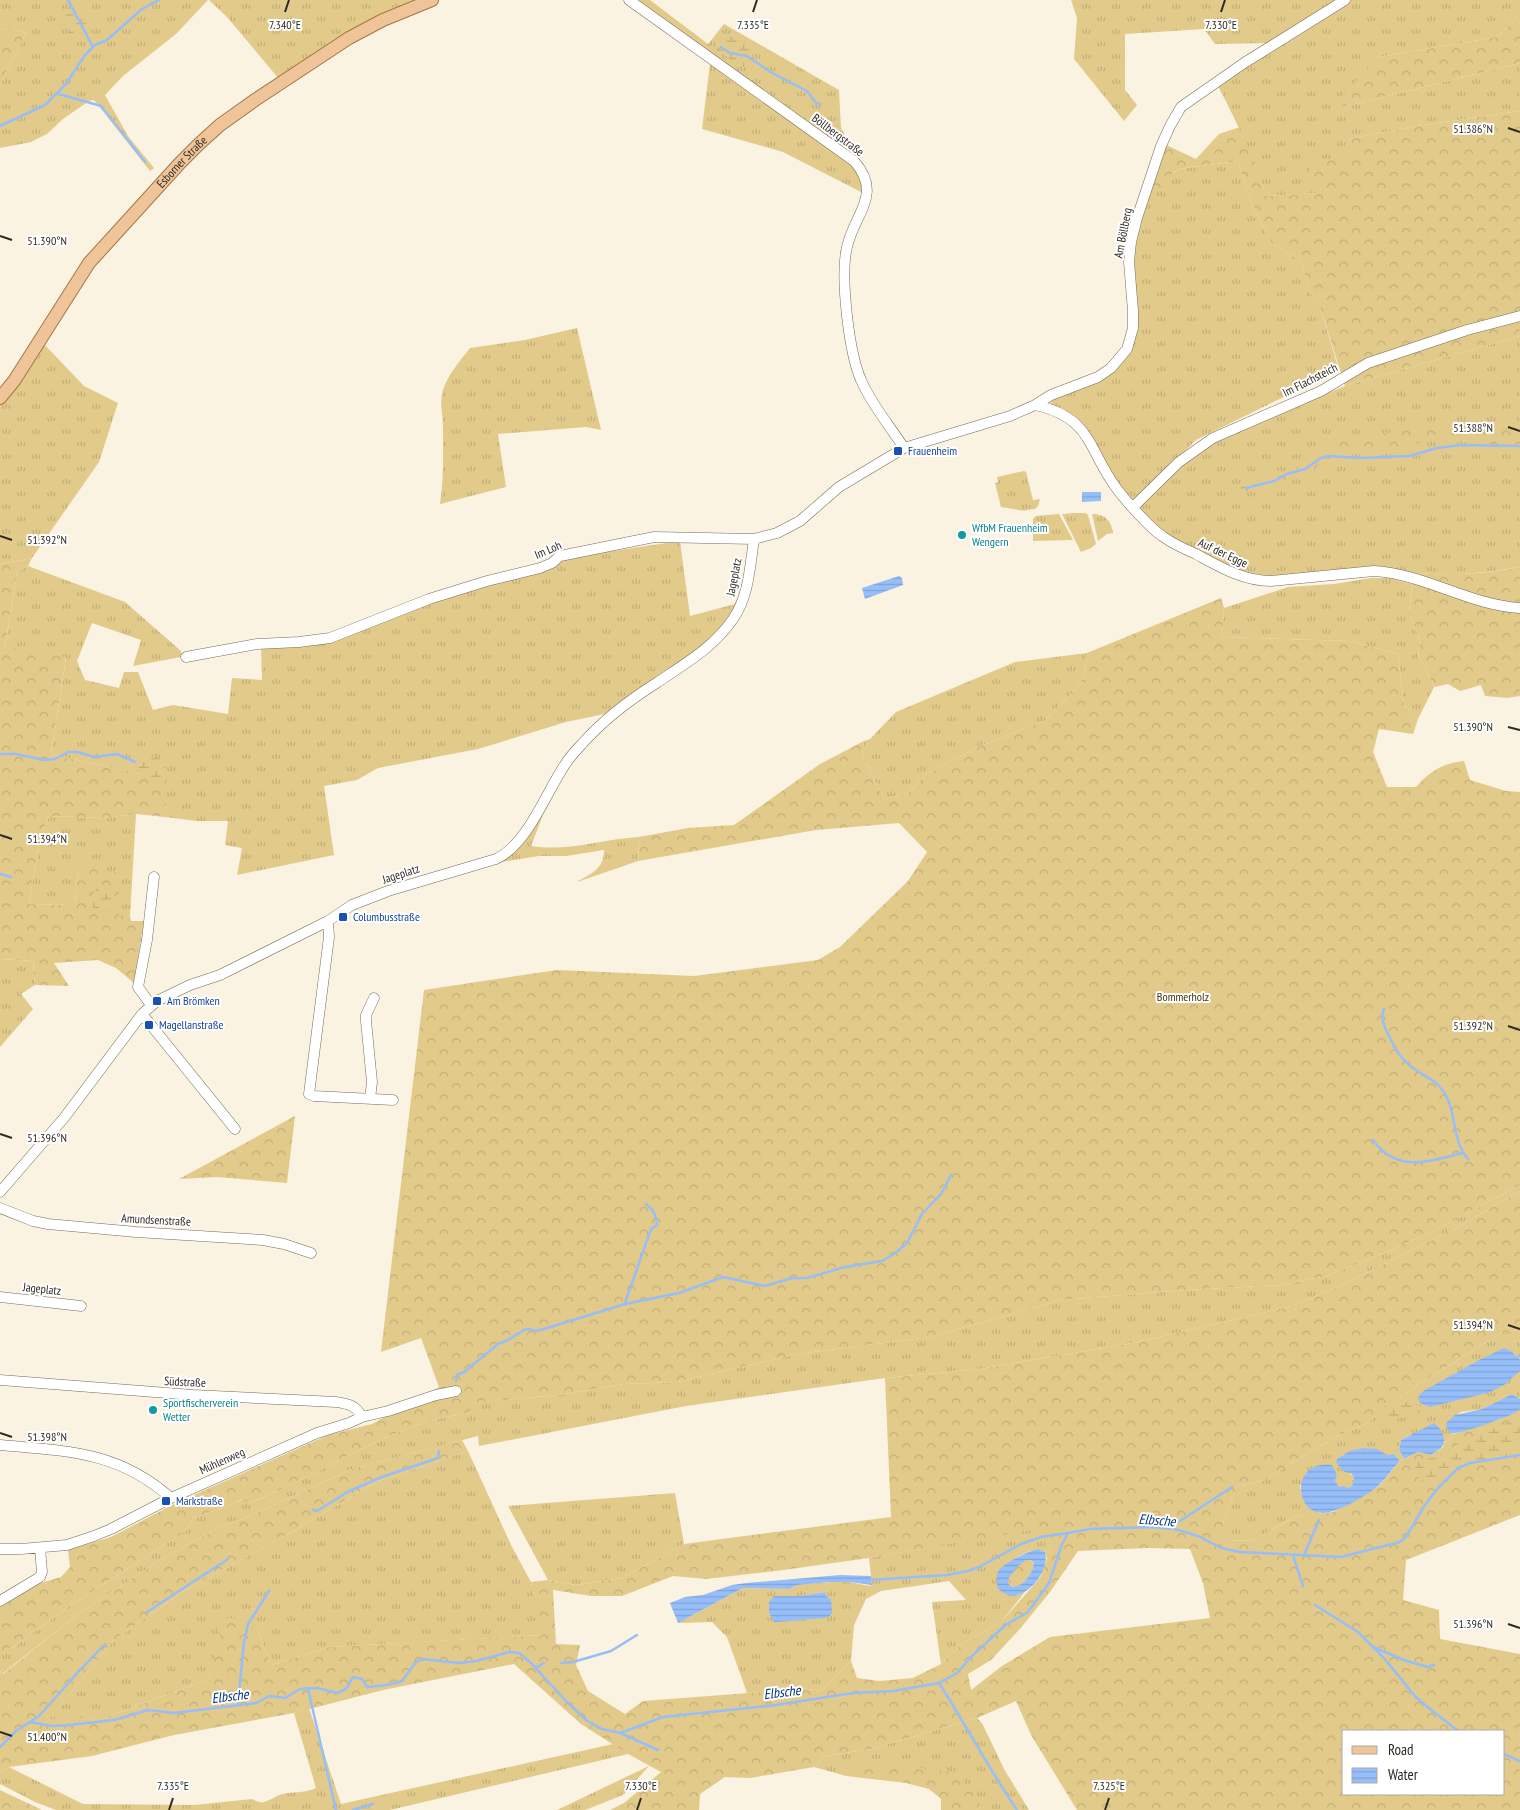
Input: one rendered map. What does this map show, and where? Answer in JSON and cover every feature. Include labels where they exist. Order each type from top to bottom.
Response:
[{"type":"main road","name":"Esborner Straße","points":[[0,398],[18,375],[89,263],[199,144],[220,125],[255,100],[349,38],[383,20],[432,0]]},
{"type":"street","name":"Böllbergstraße","points":[[630,0],[860,167],[867,182],[867,191],[850,235],[844,271],[854,362],[868,393],[904,448]]},
{"type":"street","name":"Am Böllberg","points":[[904,448],[1010,416],[1035,406],[1051,395],[1098,377],[1111,368],[1127,349],[1133,328],[1129,262],[1133,234],[1144,193],[1161,146],[1181,107],[1244,63],[1346,0]]},
{"type":"street","name":"Im Flachsteich","points":[[1133,507],[1179,462],[1213,438],[1322,391],[1368,363],[1467,330],[1520,316]]},
{"type":"street","name":"Auf der Egge","points":[[1035,406],[1059,412],[1076,423],[1115,487],[1160,536],[1233,574],[1250,579],[1271,581],[1374,571],[1387,572],[1408,577],[1484,603],[1520,608]]},
{"type":"street","name":"Im Loh","points":[[186,657],[257,644],[330,638],[428,599],[487,581],[540,568],[552,563],[560,556],[654,537],[754,539],[777,533],[800,520],[839,487],[904,448]]},
{"type":"street","name":"Jageplatz","points":[[0,1192],[64,1118],[150,1005],[190,985],[220,975],[328,921],[352,906],[388,891],[496,859],[510,850],[531,822],[561,770],[582,744],[617,711],[657,682],[687,664],[723,633],[736,615],[744,598],[754,539]]},
{"type":"street","points":[[150,1005],[138,987],[147,940],[154,877]]},
{"type":"street","points":[[328,921],[329,938],[309,1094],[314,1096],[393,1100]]},
{"type":"street","points":[[370,1099],[372,1082],[366,1015],[374,998]]},
{"type":"street","points":[[142,1014],[235,1129]]},
{"type":"street","name":"Amundsenstraße","points":[[0,1208],[33,1221],[48,1224],[262,1240],[284,1244],[311,1253]]},
{"type":"street","name":"Jageplatz","points":[[0,1297],[81,1306]]},
{"type":"street","name":"Südstraße","points":[[0,1380],[176,1394],[336,1402],[354,1406],[362,1417]]},
{"type":"street","name":"Mühlenweg","points":[[0,1549],[67,1545],[104,1532],[171,1498],[317,1433],[362,1417],[456,1391]]},
{"type":"street","points":[[0,1445],[65,1451],[107,1460],[137,1472],[155,1483],[171,1498]]},
{"type":"street","points":[[0,1601],[40,1577],[42,1572],[40,1548]]},
{"type":"green space","points":[[0,0],[208,0],[176,34],[123,76],[105,95],[128,136],[154,168],[150,171],[94,100],[89,101],[63,119],[47,134],[31,142],[0,148],[0,85],[26,33],[12,29],[0,30]]},
{"type":"green space","points":[[209,0],[424,0],[279,79],[227,17]]},
{"type":"green space","points":[[637,0],[650,0],[708,44],[724,24],[839,90],[841,128],[853,150],[848,152]]},
{"type":"green space","points":[[1071,0],[1341,0],[1271,43],[1215,44],[1204,29],[1125,34],[1125,90],[1137,105],[1124,121],[1074,59],[1077,18]]},
{"type":"green space","points":[[1351,0],[1520,0],[1520,14],[1497,37],[1379,57],[1343,107],[1520,63],[1520,111],[1410,127],[1349,139],[1353,153],[1316,193],[1266,196],[1256,167],[1218,86]]},
{"type":"green space","points":[[81,11],[90,26],[77,38],[69,37],[72,21],[65,15]]},
{"type":"green space","points":[[1520,14],[1520,63],[1343,107],[1342,96],[1379,57],[1497,37]]},
{"type":"green space","points":[[12,29],[26,33],[0,85],[0,30]]},
{"type":"green space","points":[[729,36],[753,47],[751,59],[743,67],[715,49],[721,47]]},
{"type":"green space","points":[[710,64],[849,164],[853,164],[860,175],[863,193],[783,152],[702,129]]},
{"type":"green space","points":[[1520,111],[1520,336],[1345,386],[1320,307],[1311,295],[1301,261],[1271,243],[1248,195],[1238,161],[1178,169],[1150,200],[1145,198],[1164,144],[1196,159],[1219,134],[1240,127],[1266,196],[1316,193],[1308,166],[1352,153],[1349,139],[1410,127]]},
{"type":"green space","points":[[1238,161],[1248,195],[1271,243],[1301,261],[1311,294],[1320,307],[1339,370],[1196,440],[1138,498],[1132,499],[1126,495],[1114,478],[1082,422],[1062,408],[1050,404],[1054,398],[1097,381],[1132,341],[1131,262],[1145,198],[1178,169]]},
{"type":"green space","points":[[577,328],[601,430],[586,427],[498,434],[506,487],[440,504],[443,465],[442,395],[445,384],[458,363],[470,348],[525,340]]},
{"type":"green space","points":[[1520,336],[1520,567],[1453,575],[1414,573],[1381,568],[1268,576],[1233,571],[1161,533],[1136,508],[1169,476],[1224,435],[1345,386]]},
{"type":"green space","points":[[43,343],[84,386],[118,403],[99,462],[32,558],[0,564],[0,404]]},
{"type":"green space","points":[[1430,424],[1472,432],[1520,428],[1520,446],[1478,444],[1441,435],[1392,452],[1347,447],[1331,449],[1311,474],[1242,493],[1240,486],[1295,468],[1315,459],[1323,453],[1332,441],[1404,431]]},
{"type":"green space","points":[[1026,472],[1033,500],[1040,499],[1038,506],[1035,509],[1025,511],[1001,507],[995,483],[998,482],[997,477]]},
{"type":"green space","points":[[1086,513],[1088,515],[1096,544],[1081,552],[1062,514]]},
{"type":"green space","points":[[1059,514],[1073,540],[1033,541],[1033,519],[1036,516]]},
{"type":"green space","points":[[1092,514],[1100,515],[1107,519],[1113,533],[1107,534],[1098,541]]},
{"type":"green space","points":[[680,541],[690,616],[739,603],[717,635],[609,713],[566,722],[478,749],[378,768],[357,780],[324,786],[334,855],[237,875],[242,848],[225,845],[228,821],[197,821],[165,817],[166,780],[51,754],[66,658],[5,647],[17,572],[28,566],[125,602],[181,651],[181,657],[133,666],[141,640],[92,623],[77,661],[85,680],[119,688],[124,672],[138,672],[153,710],[173,705],[228,714],[232,678],[262,680],[261,646],[298,645],[431,600],[566,558]]},
{"type":"green space","points":[[32,558],[28,566],[17,572],[5,646],[66,657],[51,754],[167,780],[165,817],[136,814],[103,818],[49,816],[39,842],[29,904],[75,905],[78,865],[119,873],[119,916],[130,916],[131,921],[144,921],[134,983],[116,968],[98,960],[54,963],[69,986],[35,985],[33,961],[0,959],[0,564]]},
{"type":"green space","points":[[1520,567],[1520,696],[1507,698],[1485,696],[1481,685],[1460,691],[1448,684],[1434,687],[1424,665],[1418,657],[1420,641],[1409,612],[1414,573],[1467,574]]},
{"type":"green space","points":[[1371,578],[1390,578],[1412,584],[1409,612],[1420,641],[1418,657],[1424,665],[1434,687],[1418,719],[1404,705],[1398,654],[1350,641],[1222,637],[1224,608],[1288,587],[1334,584]]},
{"type":"green space","name":"Bommerholz","points":[[1221,598],[1224,608],[1222,637],[1350,641],[1398,654],[1404,705],[1418,719],[1413,734],[1379,729],[1373,752],[1387,787],[1416,787],[1426,776],[1437,769],[1464,761],[1470,780],[1506,791],[1520,792],[1520,1185],[1449,1223],[1392,1250],[1326,1276],[1282,1285],[1185,1290],[1061,1300],[930,1337],[798,1354],[677,1382],[624,1384],[559,1395],[470,1403],[470,1413],[423,1423],[401,1431],[287,1487],[249,1503],[242,1499],[229,1506],[193,1518],[186,1531],[65,1609],[14,1647],[0,1655],[0,1604],[27,1587],[61,1577],[70,1567],[68,1550],[111,1537],[176,1503],[328,1435],[372,1424],[439,1387],[421,1338],[381,1352],[424,990],[557,970],[694,976],[818,960],[840,947],[908,881],[927,852],[899,823],[816,830],[638,861],[639,837],[688,828],[734,825],[820,764],[864,741],[862,754],[884,799],[908,793],[927,774],[980,746],[1044,721],[1084,681],[1087,653]]},
{"type":"green space","points":[[1087,653],[1084,681],[1044,721],[980,746],[927,774],[908,793],[884,799],[862,754],[864,741],[870,739],[896,712],[1015,662]]},
{"type":"green space","points":[[145,755],[157,757],[166,764],[165,771],[156,782],[136,769],[135,762]]},
{"type":"green space","points":[[562,779],[543,815],[531,846],[572,846],[639,837],[638,861],[577,882],[596,870],[602,862],[604,850],[566,856],[539,856],[501,862],[517,846]]},
{"type":"green space","points":[[136,814],[130,916],[119,916],[78,865],[75,905],[29,904],[39,842],[49,816],[103,818]]},
{"type":"green space","points":[[97,888],[113,890],[114,903],[106,913],[96,910],[92,906],[93,893]]},
{"type":"green space","points":[[0,959],[33,961],[35,985],[21,994],[33,1009],[0,1047]]},
{"type":"green space","points":[[295,1116],[287,1183],[217,1177],[179,1179]]},
{"type":"green space","points":[[1520,1185],[1520,1191],[1454,1229],[1340,1286],[1292,1306],[1138,1342],[980,1369],[885,1378],[686,1406],[479,1446],[478,1436],[352,1469],[252,1515],[214,1530],[160,1560],[77,1615],[2,1674],[0,1671],[0,1655],[14,1647],[65,1609],[186,1531],[193,1518],[229,1506],[243,1499],[250,1503],[401,1431],[446,1417],[470,1413],[469,1403],[559,1395],[624,1384],[677,1382],[798,1354],[930,1337],[1061,1300],[1185,1290],[1282,1285],[1326,1276],[1392,1250],[1449,1223]]},
{"type":"green space","points":[[1520,1191],[1520,1329],[1500,1334],[1422,1382],[1367,1423],[1333,1438],[1262,1481],[1237,1486],[1223,1524],[1228,1540],[1253,1541],[1296,1516],[1333,1512],[1379,1486],[1400,1461],[1418,1452],[1431,1455],[1443,1447],[1454,1434],[1495,1421],[1520,1409],[1520,1515],[1406,1560],[1403,1600],[1439,1610],[1440,1639],[1520,1654],[1520,1810],[1077,1810],[1031,1735],[1016,1701],[977,1718],[871,1749],[825,1756],[814,1767],[750,1778],[725,1777],[700,1794],[699,1810],[610,1810],[624,1803],[661,1772],[628,1754],[581,1724],[514,1664],[383,1690],[294,1713],[174,1735],[92,1756],[9,1767],[0,1773],[0,1672],[3,1674],[77,1615],[160,1560],[214,1530],[252,1515],[352,1469],[462,1440],[468,1451],[376,1482],[295,1530],[184,1591],[114,1640],[49,1719],[104,1718],[209,1679],[220,1636],[216,1619],[234,1618],[257,1629],[271,1665],[329,1647],[543,1635],[531,1582],[548,1580],[576,1585],[622,1578],[684,1544],[891,1517],[885,1378],[980,1369],[1138,1342],[1292,1306],[1340,1286],[1454,1229]],"holes":[[[1037,1529],[1050,1546],[1045,1552],[1047,1559],[1040,1578],[1001,1622],[962,1644],[941,1664],[913,1678],[879,1681],[857,1678],[851,1661],[821,1691],[787,1686],[762,1692],[643,1701],[625,1714],[588,1691],[576,1665],[580,1645],[556,1644],[553,1590],[591,1596],[622,1596],[673,1576],[706,1579],[776,1571],[869,1558]],[[1148,1548],[1190,1549],[1203,1583],[1210,1618],[1050,1637],[1002,1666],[971,1690],[968,1674],[991,1660],[1019,1630],[1050,1592],[1078,1551]]]},
{"type":"green space","points":[[1520,1329],[1520,1399],[1512,1394],[1482,1409],[1461,1412],[1446,1423],[1448,1430],[1454,1434],[1443,1447],[1445,1441],[1410,1435],[1401,1440],[1399,1450],[1404,1459],[1400,1461],[1394,1454],[1387,1456],[1368,1449],[1356,1450],[1344,1455],[1338,1458],[1354,1478],[1352,1486],[1347,1488],[1339,1487],[1335,1480],[1300,1485],[1306,1502],[1321,1514],[1296,1516],[1253,1541],[1227,1540],[1223,1524],[1237,1486],[1262,1481],[1333,1438],[1367,1423],[1422,1382],[1500,1334]]},
{"type":"green space","points":[[1409,1402],[1429,1410],[1393,1420],[1375,1413],[1390,1403]]},
{"type":"green space","points":[[1520,1420],[1520,1444],[1504,1458],[1463,1465],[1437,1489],[1412,1474],[1418,1461],[1440,1456],[1464,1440],[1507,1423]]},
{"type":"green space","points":[[468,1451],[512,1547],[531,1582],[544,1635],[329,1647],[271,1665],[257,1629],[216,1619],[221,1636],[209,1679],[104,1718],[48,1720],[114,1640],[184,1591],[295,1530],[376,1482]]},
{"type":"green space","points":[[675,1493],[684,1544],[622,1578],[576,1585],[548,1580],[508,1506]]},
{"type":"green space","points":[[1038,1528],[1050,1546],[1045,1552],[1039,1550],[1027,1552],[1000,1569],[1018,1595],[1025,1592],[1001,1622],[962,1644],[941,1664],[932,1602],[966,1600],[949,1581],[881,1591],[866,1599],[854,1625],[851,1661],[821,1691],[787,1686],[762,1692],[747,1693],[727,1637],[712,1622],[678,1623],[743,1588],[790,1589],[797,1585],[831,1582],[849,1582],[870,1586],[872,1585],[869,1558]],"holes":[[[825,1592],[827,1597],[831,1599],[831,1605],[779,1622],[775,1622],[769,1613],[774,1596],[800,1596]]]},
{"type":"green space","points":[[1026,1560],[1034,1562],[1031,1572],[1021,1585],[1012,1586],[1008,1583],[1009,1578],[1017,1566]]},
{"type":"green space","points":[[309,1708],[341,1804],[613,1744],[628,1754],[390,1810],[56,1810],[35,1802],[0,1784],[0,1773],[9,1767],[83,1804],[195,1805],[252,1799],[264,1802],[279,1795],[316,1788],[294,1713]]},
{"type":"green space","points":[[977,1718],[982,1723],[1004,1769],[1029,1810],[977,1810],[980,1801],[857,1764],[846,1776],[814,1767],[825,1756],[871,1749]]},
{"type":"green space","points":[[856,1764],[900,1765],[956,1773],[981,1801],[977,1810],[941,1810],[941,1799],[929,1789],[906,1783],[846,1776]]},
{"type":"green space","points":[[649,1766],[623,1795],[585,1810],[557,1810]]},
{"type":"green space","points":[[0,1790],[42,1810],[0,1810]]},
{"type":"water","points":[[1082,492],[1101,492],[1101,501],[1082,502]]},
{"type":"water","points":[[899,576],[902,578],[903,585],[865,599],[862,588]]},
{"type":"water","points":[[1504,1348],[1511,1351],[1520,1360],[1520,1371],[1504,1385],[1488,1393],[1430,1407],[1420,1403],[1418,1399],[1425,1390]]},
{"type":"water","points":[[1512,1394],[1520,1399],[1520,1409],[1515,1413],[1462,1432],[1451,1433],[1448,1430],[1446,1423],[1455,1415],[1482,1409]]},
{"type":"water","points":[[1434,1423],[1440,1428],[1444,1437],[1444,1444],[1431,1455],[1418,1452],[1404,1459],[1399,1450],[1401,1440]]},
{"type":"water","points":[[1363,1448],[1377,1449],[1387,1455],[1394,1454],[1400,1461],[1380,1484],[1361,1498],[1344,1507],[1328,1512],[1322,1513],[1312,1510],[1302,1496],[1301,1486],[1309,1470],[1319,1465],[1332,1465],[1337,1475],[1335,1480],[1339,1487],[1344,1486],[1347,1488],[1352,1486],[1354,1478],[1351,1473],[1341,1469],[1336,1462],[1338,1458],[1350,1451]]},
{"type":"water","points":[[1038,1549],[1045,1552],[1046,1559],[1045,1566],[1038,1580],[1019,1595],[1007,1595],[998,1589],[997,1577],[999,1570],[1012,1560]],"holes":[[[1026,1560],[1034,1562],[1026,1580],[1014,1587],[1010,1586],[1008,1583],[1009,1578],[1017,1567]]]},
{"type":"water","points":[[840,1575],[871,1576],[872,1585],[831,1582],[797,1585],[790,1589],[743,1588],[678,1623],[670,1603],[685,1597],[703,1595],[732,1585]]},
{"type":"water","points":[[825,1592],[827,1597],[831,1599],[832,1613],[825,1618],[774,1622],[769,1613],[769,1602],[774,1596],[800,1596]]},
{"type":"waterway","points":[[68,0],[93,47]]},
{"type":"waterway","points":[[0,126],[45,105],[66,84],[85,55],[95,45],[107,40],[142,9],[159,0]]},
{"type":"waterway","points":[[721,47],[730,53],[747,56],[772,73],[807,91],[816,103],[820,104]]},
{"type":"waterway","points":[[59,91],[59,94],[101,106],[145,162]]},
{"type":"waterway","points":[[1246,488],[1274,481],[1287,474],[1305,469],[1321,458],[1328,456],[1361,458],[1409,456],[1437,448],[1461,445],[1520,446]]},
{"type":"waterway","points":[[0,754],[16,754],[44,760],[55,759],[68,752],[78,752],[94,757],[117,754],[135,762]]},
{"type":"waterway","points":[[0,874],[11,877]]},
{"type":"waterway","points":[[1384,1009],[1382,1019],[1399,1054],[1407,1063],[1439,1085],[1446,1096],[1462,1151],[1468,1159]]},
{"type":"waterway","points":[[1373,1140],[1382,1151],[1392,1158],[1403,1161],[1426,1161],[1463,1153]]},
{"type":"waterway","points":[[456,1381],[457,1375],[464,1372],[498,1344],[524,1330],[536,1331],[544,1329],[625,1304],[679,1293],[723,1277],[765,1286],[792,1278],[807,1278],[845,1267],[882,1261],[907,1243],[922,1214],[941,1194],[951,1175]]},
{"type":"waterway","points":[[625,1303],[651,1229],[657,1225],[654,1213],[646,1204]]},
{"type":"waterway","points":[[313,1510],[317,1511],[349,1491],[382,1477],[438,1458],[439,1451]]},
{"type":"waterway","name":"Elbsche","points":[[0,1747],[17,1730],[30,1722],[53,1726],[70,1725],[114,1720],[148,1710],[174,1713],[256,1703],[269,1696],[285,1698],[300,1689],[317,1688],[337,1693],[346,1689],[353,1677],[362,1679],[367,1687],[402,1681],[416,1662],[422,1659],[459,1663],[476,1661],[510,1652],[519,1653],[531,1663],[586,1720],[602,1729],[620,1733],[663,1717],[776,1705],[853,1693],[893,1691],[939,1683],[957,1673],[973,1655],[1007,1624],[1028,1612],[1049,1583],[1062,1544],[1068,1533],[1090,1529],[1152,1527],[1175,1529],[1198,1536],[1221,1548],[1240,1552],[1341,1557],[1400,1542],[1406,1537],[1437,1489],[1458,1468],[1470,1463],[1520,1455]]},
{"type":"waterway","points":[[1168,1528],[1232,1487]]},
{"type":"waterway","points":[[1304,1555],[1319,1520]]},
{"type":"waterway","points":[[870,1580],[947,1575],[968,1571],[1021,1544],[1041,1537],[1068,1533]]},
{"type":"waterway","points":[[1293,1555],[1303,1586]]},
{"type":"waterway","points":[[147,1612],[228,1559]]},
{"type":"waterway","points":[[238,1704],[244,1642],[248,1624],[269,1591]]},
{"type":"waterway","points":[[1315,1605],[1358,1632],[1373,1647],[1404,1660],[1428,1667],[1434,1665]]},
{"type":"waterway","points":[[561,1663],[573,1662],[611,1651],[637,1635]]},
{"type":"waterway","points":[[30,1722],[39,1716],[105,1644]]},
{"type":"waterway","points":[[1374,1648],[1415,1696],[1457,1730]]},
{"type":"waterway","points":[[536,1668],[544,1663]]},
{"type":"waterway","points":[[939,1683],[1017,1810]]},
{"type":"waterway","points":[[308,1689],[336,1810]]},
{"type":"waterway","points":[[620,1733],[658,1750]]},
{"type":"waterway","points":[[1505,1754],[1520,1761]]},
{"type":"waterway","points":[[353,1810],[373,1804]]},
{"type":"place","name":"Frauenheim","points":[[898,451]]},
{"type":"place","name":"WfbM Frauenheim Wengern","points":[[962,535]]},
{"type":"place","name":"Columbusstraße","points":[[343,917]]},
{"type":"place","name":"Am Brömken","points":[[157,1001]]},
{"type":"place","name":"Magellanstraße","points":[[149,1025]]},
{"type":"place","name":"Sportfischerverein Wetter","points":[[153,1410]]},
{"type":"place","name":"Markstraße","points":[[166,1501]]}]
